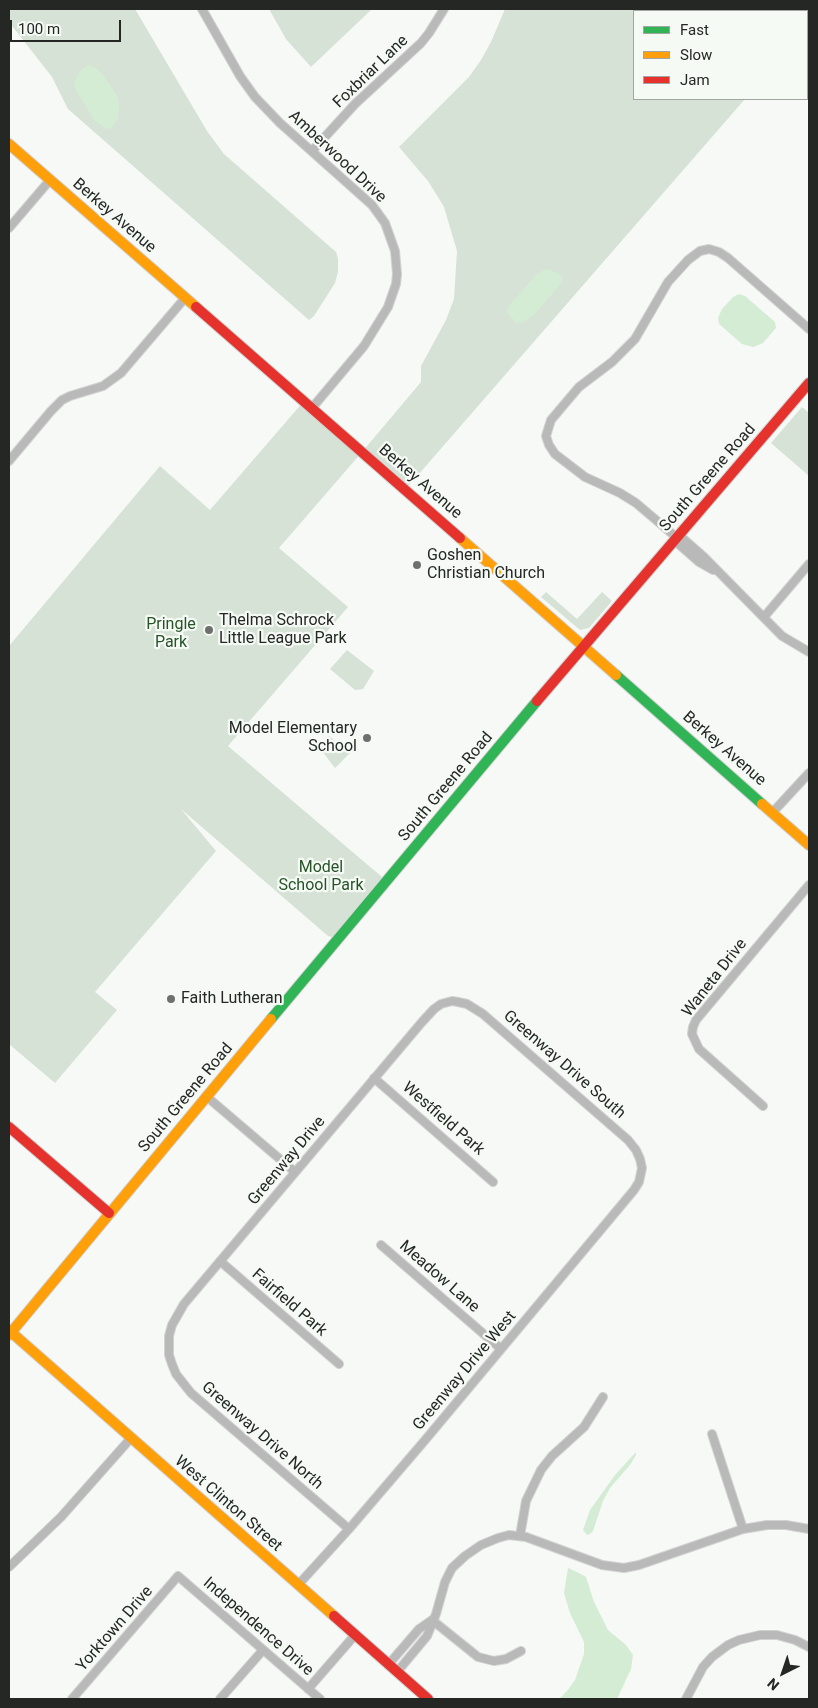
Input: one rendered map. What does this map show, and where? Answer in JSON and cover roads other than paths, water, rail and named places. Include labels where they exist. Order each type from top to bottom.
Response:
[{"type":"street","name":"Amberwood Drive","points":[[202,9],[240,76],[255,97],[280,123],[367,200],[377,211],[391,236],[395,251],[397,274],[391,300],[370,338],[354,360],[312,408]]},
{"type":"street","name":"Foxbriar Lane","points":[[312,151],[355,104],[429,34],[444,9]]},
{"type":"street","name":"Berkey Avenue","points":[[9,144],[809,845]]},
{"type":"street","points":[[9,228],[50,180]]},
{"type":"street","points":[[809,329],[728,258],[709,249],[700,251],[688,260],[668,282],[635,339],[612,362],[579,387],[551,420],[546,436],[549,446],[555,454],[584,477],[636,503],[676,538],[704,556],[719,574],[736,588],[782,636],[809,652]]},
{"type":"street","points":[[9,461],[62,400],[102,386],[121,373],[185,298]]},
{"type":"street","name":"South Greene Road","points":[[9,1332],[584,646],[809,384]]},
{"type":"street","points":[[764,617],[809,564]]},
{"type":"street","points":[[773,812],[809,773]]},
{"type":"street","name":"Waneta Drive","points":[[763,1106],[698,1049],[692,1034],[693,1027],[696,1020],[809,885]]},
{"type":"street","name":"Greenway Drive","points":[[169,1355],[172,1325],[177,1314],[434,1009],[441,1004],[452,1001]]},
{"type":"street","name":"Greenway Drive South","points":[[452,1001],[467,1004],[484,1014],[621,1133],[636,1150],[642,1168]]},
{"type":"street","name":"Westfield Park","points":[[374,1078],[493,1182]]},
{"type":"street","points":[[206,1096],[295,1172]]},
{"type":"street","points":[[9,1127],[109,1213]]},
{"type":"street","name":"Greenway Drive West","points":[[298,1585],[349,1529],[634,1190],[639,1182],[642,1168]]},
{"type":"street","name":"Meadow Lane","points":[[381,1245],[502,1349]]},
{"type":"street","name":"Fairfield Park","points":[[220,1261],[339,1364]]},
{"type":"street","name":"West Clinton Street","points":[[9,1332],[428,1699]]},
{"type":"street","name":"Greenway Drive North","points":[[169,1355],[176,1374],[191,1393],[349,1529]]},
{"type":"street","points":[[520,1536],[526,1501],[541,1470],[558,1449],[584,1427],[604,1398]]},
{"type":"street","points":[[712,1434],[743,1529]]},
{"type":"street","points":[[9,1567],[61,1517],[131,1438]]},
{"type":"street","points":[[397,1672],[427,1636],[436,1614],[445,1582],[452,1568],[481,1545],[498,1538],[520,1536],[602,1566],[624,1568],[639,1565],[743,1529],[767,1525],[786,1525],[809,1529]]},
{"type":"street","name":"Independence Drive","points":[[178,1576],[320,1699]]},
{"type":"street","name":"Yorktown Drive","points":[[72,1699],[178,1576]]},
{"type":"street","points":[[432,1620],[478,1657],[494,1661],[506,1659],[521,1651]]},
{"type":"street","points":[[388,1665],[419,1629],[432,1620]]},
{"type":"street","points":[[308,1689],[354,1635]]},
{"type":"street","points":[[686,1699],[703,1667],[712,1657],[728,1645],[739,1640],[760,1635],[778,1636],[795,1640],[809,1647]]},
{"type":"street","points":[[220,1699],[263,1650]]},
{"type":"place","name":"Goshen Christian Church","points":[[417,565]]},
{"type":"place","name":"Thelma Schrock Little League Park","points":[[209,630]]},
{"type":"place","name":"Model Elementary School","points":[[367,738]]},
{"type":"place","name":"Faith Lutheran","points":[[171,999]]},
{"type":"park label","name":"Pringle Park","points":[[171,634]]},
{"type":"park label","name":"Model School Park","points":[[321,877]]}]
